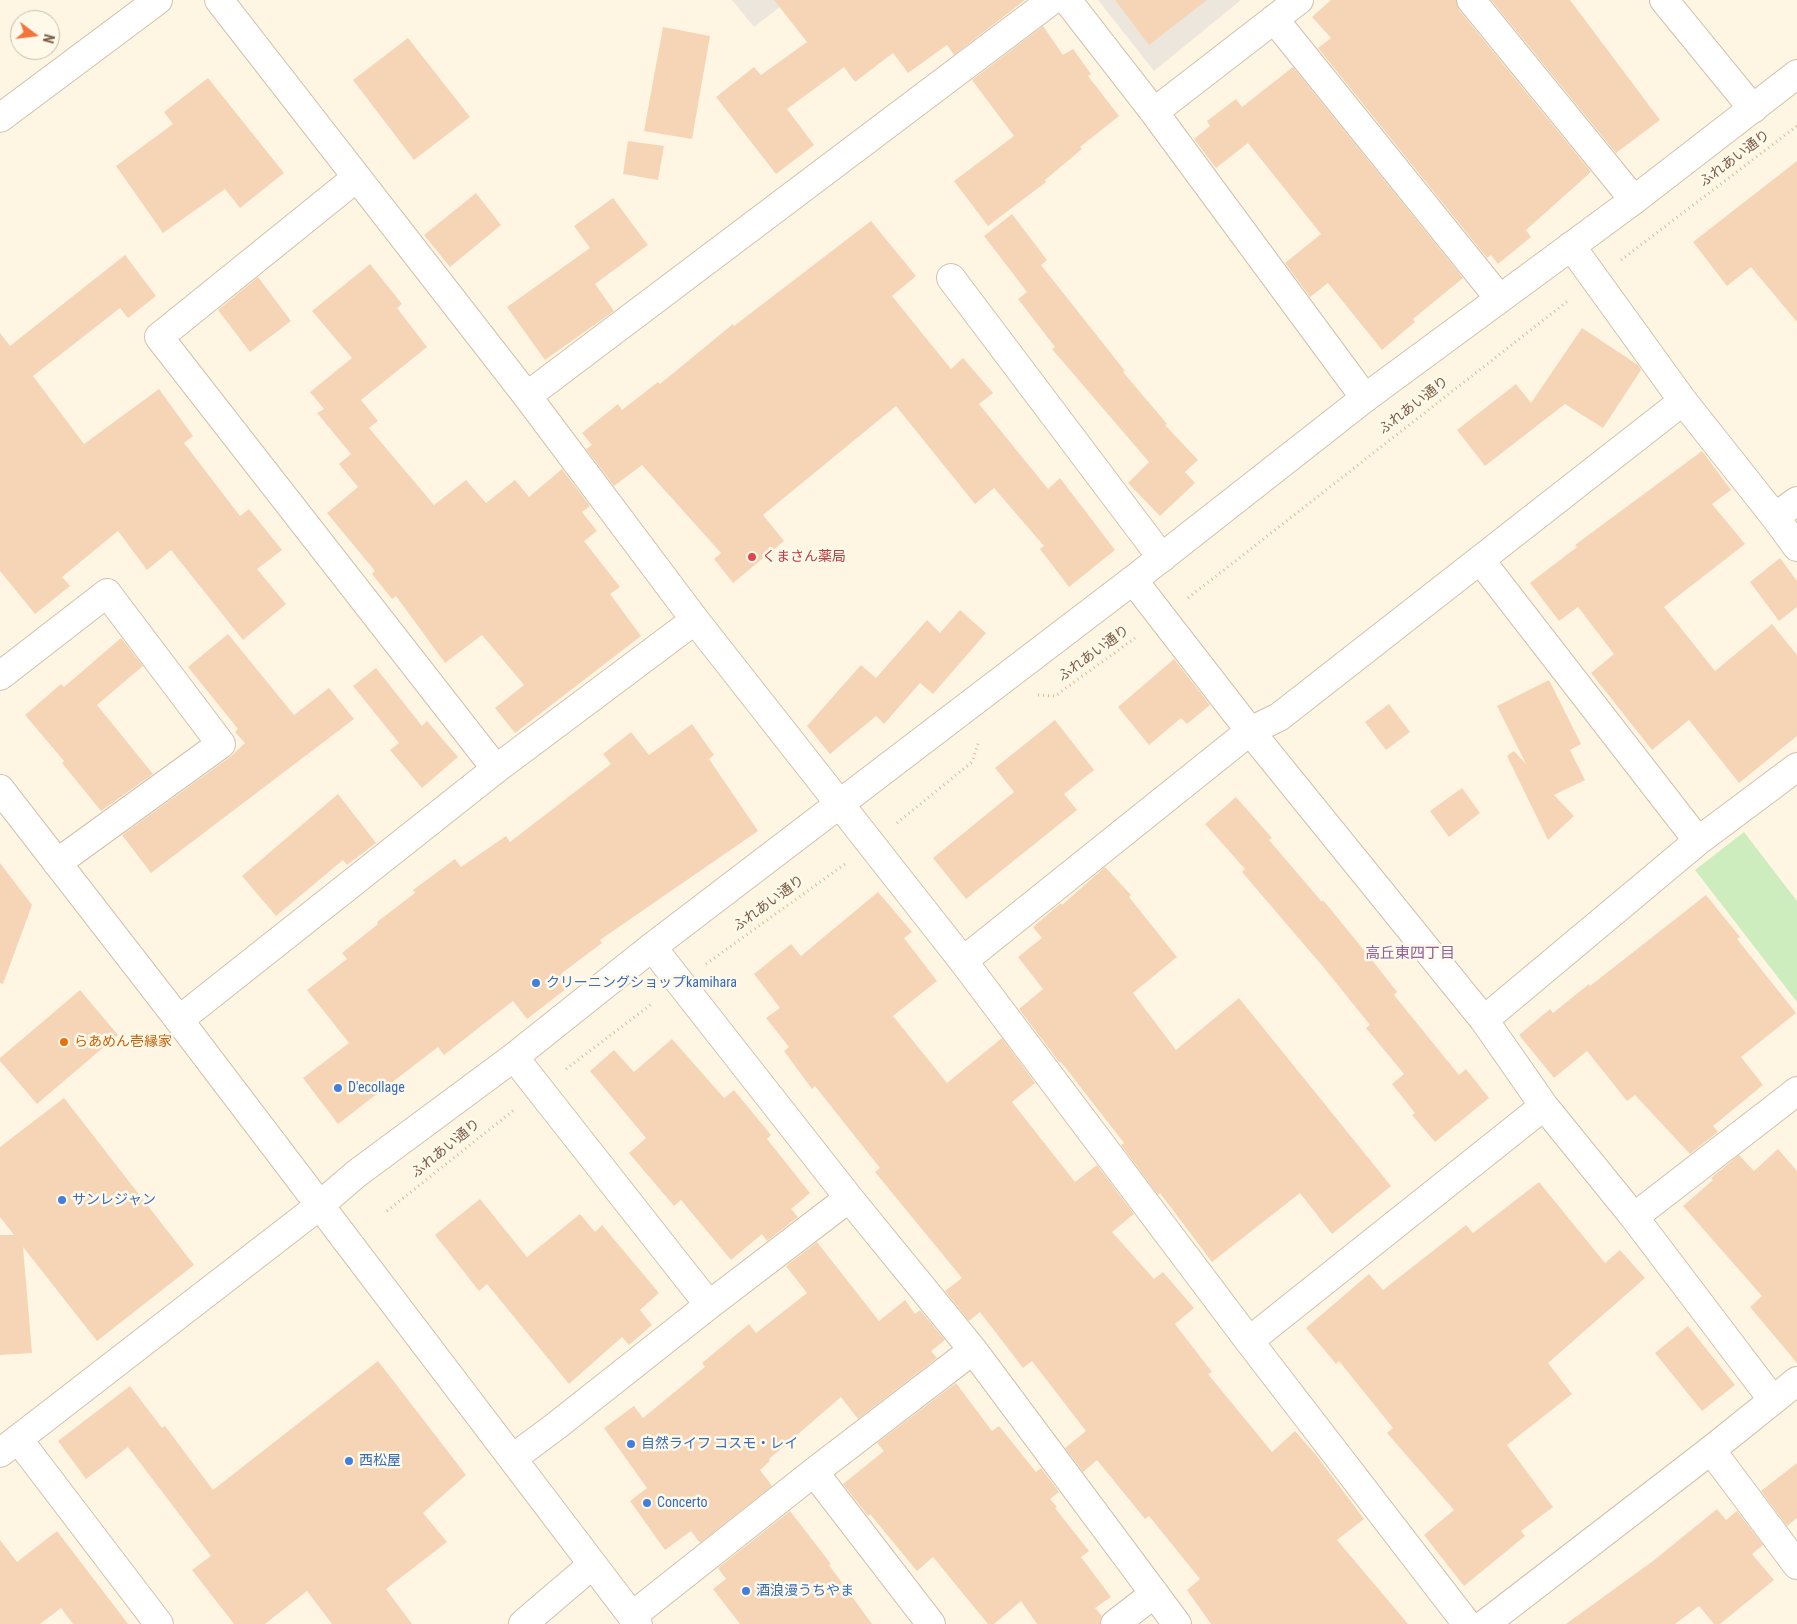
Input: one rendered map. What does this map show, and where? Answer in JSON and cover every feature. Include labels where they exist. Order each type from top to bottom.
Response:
[{"type":"street","points":[[0,118],[158,0]]},
{"type":"street","points":[[219,0],[527,396],[695,620],[963,961],[1467,1624]]},
{"type":"street","points":[[527,396],[1052,0]]},
{"type":"street","points":[[1067,0],[1154,112],[1365,398]]},
{"type":"street","points":[[1154,112],[1300,0]]},
{"type":"street","points":[[1471,0],[1634,200]]},
{"type":"street","points":[[1664,0],[1753,109]]},
{"type":"street","points":[[1274,19],[1499,298]]},
{"type":"street","points":[[159,1624],[9,1446],[320,1206],[356,1174],[514,1057],[652,947],[1162,558],[1365,398],[1634,200],[1797,74]]},
{"type":"street","points":[[356,178],[159,337],[496,769]]},
{"type":"street","points":[[1572,246],[1683,401],[1797,547]]},
{"type":"street","points":[[950,278],[1162,558]]},
{"type":"street","points":[[963,961],[1250,731],[1279,716],[1683,401]]},
{"type":"street","points":[[1775,517],[1797,501]]},
{"type":"street","points":[[1480,561],[1698,841]]},
{"type":"street","points":[[1133,580],[1250,731],[1484,1020],[1544,1106],[1634,1217],[1772,1399]]},
{"type":"street","points":[[0,676],[107,593],[221,744],[57,863]]},
{"type":"street","points":[[179,1020],[496,769],[695,620]]},
{"type":"street","points":[[1484,1020],[1698,841],[1797,767]]},
{"type":"street","points":[[0,789],[179,1020],[635,1620],[814,1472],[973,1350]]},
{"type":"street","points":[[652,947],[849,1198],[973,1350],[1177,1624]]},
{"type":"street","points":[[514,1057],[709,1305]]},
{"type":"street","points":[[1634,1217],[1797,1091]]},
{"type":"street","points":[[1250,1341],[1544,1106]]},
{"type":"street","points":[[513,1458],[849,1198]]},
{"type":"street","points":[[1495,1621],[1797,1381]]},
{"type":"street","points":[[1711,1450],[1797,1564]]},
{"type":"street","points":[[814,1472],[932,1624]]},
{"type":"street","points":[[523,1624],[592,1565]]},
{"type":"street","points":[[1116,1624],[1154,1594]]},
{"type":"path","name":"ふれあい通り","points":[[1033,695],[1055,696],[1163,618],[1595,279],[1797,126]]},
{"type":"path","name":"ふれあい通り","points":[[387,1210],[539,1089],[680,982],[871,845],[972,762],[979,740]]},
{"type":"shaded area","points":[[732,0],[789,0],[754,27]]},
{"type":"shaded area","points":[[1098,0],[1241,0],[1154,71]]},
{"type":"green space","points":[[1744,832],[1797,901],[1797,1002],[1695,870]]},
{"type":"building","points":[[774,0],[1025,0],[954,55],[947,45],[908,73],[893,53],[855,82],[844,67],[787,109],[814,145],[776,174],[716,97],[754,67],[761,75],[807,42]]},
{"type":"building","points":[[1115,0],[1207,0],[1149,45]]},
{"type":"building","points":[[1331,0],[1456,0],[1459,10],[1591,172],[1526,230],[1531,237],[1498,264],[1491,255],[1487,258],[1318,48],[1331,38],[1312,17]]},
{"type":"building","points":[[1491,0],[1570,0],[1660,120],[1616,153]]},
{"type":"building","points":[[1043,26],[1063,55],[1073,49],[1091,74],[1088,76],[1119,116],[1080,147],[1082,149],[1045,180],[1046,182],[988,226],[954,181],[1014,136],[972,80]]},
{"type":"building","points":[[663,27],[710,36],[692,139],[644,131]]},
{"type":"building","points":[[408,38],[470,117],[414,160],[353,80]]},
{"type":"building","points":[[1293,67],[1463,278],[1413,319],[1415,322],[1382,350],[1328,283],[1310,297],[1285,263],[1321,234],[1248,143],[1216,168],[1194,139],[1210,126],[1207,121],[1236,99],[1242,107]]},
{"type":"building","points":[[208,78],[284,173],[240,208],[225,189],[163,233],[116,166],[173,124],[164,112]]},
{"type":"building","points":[[628,141],[664,146],[658,180],[623,174]]},
{"type":"building","points":[[1797,161],[1797,322],[1751,267],[1727,286],[1693,242]]},
{"type":"building","points":[[476,193],[501,225],[450,267],[424,235]]},
{"type":"building","points":[[613,198],[648,245],[595,284],[614,311],[545,360],[507,307],[590,248],[574,226]]},
{"type":"building","points":[[1012,214],[1047,260],[1041,265],[1125,371],[1123,372],[1167,424],[1165,425],[1198,460],[1185,472],[1195,483],[1160,516],[1128,483],[1149,462],[1052,349],[1055,347],[1018,299],[1027,292],[984,236]]},
{"type":"building","points":[[871,221],[916,276],[892,296],[951,369],[963,358],[993,393],[979,404],[1048,489],[1060,478],[1115,550],[1069,587],[1040,549],[1044,546],[994,488],[975,504],[896,406],[763,515],[784,541],[733,583],[714,559],[721,553],[642,465],[614,486],[586,449],[592,445],[582,433],[618,404],[622,410],[658,382],[660,384],[733,324],[734,326]]},
{"type":"building","points":[[125,255],[156,296],[128,318],[120,308],[33,376],[84,444],[159,389],[193,436],[184,443],[240,516],[249,509],[282,550],[257,569],[286,604],[243,640],[171,550],[147,570],[118,531],[62,577],[70,586],[35,614],[0,571],[0,333],[10,346]]},
{"type":"building","points":[[370,264],[402,304],[397,308],[427,347],[361,400],[378,421],[369,428],[434,505],[466,480],[486,503],[515,480],[529,497],[562,469],[590,506],[582,512],[597,531],[584,541],[620,587],[610,594],[641,636],[515,733],[495,708],[524,685],[482,635],[445,663],[396,596],[392,599],[372,574],[375,571],[327,513],[358,487],[339,464],[351,454],[317,413],[324,409],[310,392],[352,358],[312,311]]},
{"type":"building","points":[[258,277],[291,321],[250,352],[218,310]]},
{"type":"building","points":[[1582,328],[1638,365],[1641,370],[1603,428],[1565,404],[1485,466],[1457,430],[1516,384],[1531,403]]},
{"type":"building","points":[[1702,451],[1731,490],[1712,504],[1745,544],[1664,607],[1715,671],[1772,624],[1797,655],[1797,736],[1739,783],[1689,720],[1652,750],[1591,673],[1614,654],[1578,607],[1559,621],[1530,583],[1577,547],[1575,545]]},
{"type":"building","points":[[1780,558],[1797,581],[1797,607],[1779,621],[1750,582]]},
{"type":"building","points":[[960,610],[986,633],[933,694],[920,683],[884,724],[876,716],[830,754],[807,726],[861,665],[876,678],[927,620],[940,633]]},
{"type":"building","points":[[228,634],[294,715],[329,688],[354,719],[151,873],[122,835],[230,757],[245,743],[235,732],[238,729],[188,667]]},
{"type":"building","points":[[121,638],[143,666],[97,705],[153,774],[101,811],[62,763],[64,761],[25,715],[61,684],[64,687]]},
{"type":"building","points":[[1174,659],[1210,705],[1187,724],[1181,718],[1149,745],[1118,707]]},
{"type":"building","points":[[376,668],[422,726],[427,721],[458,757],[422,788],[390,750],[399,743],[353,686]]},
{"type":"building","points":[[1549,680],[1581,744],[1570,750],[1585,780],[1554,795],[1574,816],[1548,840],[1507,756],[1514,751],[1526,764],[1497,706]]},
{"type":"building","points":[[1389,704],[1410,732],[1386,750],[1365,722]]},
{"type":"building","points":[[1055,720],[1094,770],[1064,794],[1077,810],[966,899],[933,858],[1014,792],[995,768]]},
{"type":"building","points":[[692,724],[714,755],[709,759],[758,831],[600,940],[602,943],[562,973],[571,985],[527,1019],[513,1001],[444,1055],[438,1047],[338,1124],[303,1078],[349,1043],[307,990],[347,959],[342,953],[378,924],[377,922],[415,893],[413,890],[455,859],[461,867],[506,836],[510,842],[611,764],[603,754],[631,732],[649,755]]},
{"type":"building","points":[[1462,788],[1480,813],[1449,837],[1430,811]]},
{"type":"building","points":[[338,794],[376,843],[347,865],[343,860],[276,916],[242,876]]},
{"type":"building","points":[[1236,797],[1272,838],[1269,840],[1322,902],[1323,900],[1376,965],[1397,992],[1394,995],[1459,1075],[1466,1069],[1489,1098],[1435,1142],[1412,1115],[1415,1113],[1392,1084],[1404,1074],[1366,1028],[1370,1025],[1242,872],[1245,869],[1205,824]]},
{"type":"building","points":[[0,863],[32,905],[3,984],[0,983]]},
{"type":"building","points":[[1105,867],[1131,895],[1129,897],[1177,957],[1133,993],[1176,1050],[1239,998],[1391,1186],[1332,1234],[1300,1193],[1212,1262],[1160,1193],[1158,1195],[1121,1145],[1124,1143],[1019,1009],[1043,989],[1018,957],[1042,938],[1033,927],[1061,903],[1062,905]]},
{"type":"building","points":[[878,892],[912,932],[904,938],[937,981],[893,1016],[947,1083],[1002,1038],[1035,1083],[1012,1102],[1075,1182],[1097,1165],[1134,1214],[1112,1232],[1154,1279],[1163,1272],[1194,1308],[1175,1324],[1212,1372],[1208,1374],[1272,1452],[1295,1431],[1316,1455],[1364,1519],[1337,1540],[1408,1624],[1211,1624],[1187,1590],[1200,1579],[1149,1516],[1145,1519],[1097,1460],[1083,1472],[1065,1448],[1086,1431],[1032,1361],[1023,1368],[980,1312],[969,1321],[945,1291],[962,1278],[875,1172],[880,1168],[815,1086],[812,1089],[784,1051],[789,1047],[766,1018],[780,1008],[754,974],[791,944],[801,956]]},
{"type":"building","points":[[1706,895],[1740,937],[1737,939],[1796,1013],[1741,1057],[1763,1085],[1713,1126],[1718,1132],[1690,1154],[1635,1095],[1627,1101],[1587,1051],[1554,1078],[1519,1035],[1550,1009],[1553,1013],[1589,984],[1590,986]]},
{"type":"building","points":[[80,990],[118,1035],[37,1104],[0,1061],[0,1058]]},
{"type":"building","points":[[672,1039],[724,1098],[734,1090],[771,1135],[767,1139],[810,1193],[791,1209],[798,1217],[767,1241],[762,1234],[731,1260],[681,1200],[674,1206],[629,1153],[646,1138],[590,1071],[614,1050],[634,1072]]},
{"type":"building","points":[[64,1098],[194,1265],[97,1341],[23,1247],[32,1353],[0,1355],[0,1235],[14,1235],[0,1217],[0,1147]]},
{"type":"building","points":[[1778,1149],[1797,1171],[1797,1363],[1750,1307],[1762,1296],[1683,1206],[1713,1180],[1711,1178],[1739,1155],[1754,1171]]},
{"type":"building","points":[[1539,1182],[1605,1263],[1620,1250],[1645,1278],[1548,1363],[1572,1394],[1507,1445],[1553,1507],[1521,1531],[1525,1536],[1464,1586],[1424,1535],[1454,1510],[1387,1433],[1393,1428],[1339,1361],[1336,1364],[1306,1328],[1369,1274],[1383,1290],[1466,1225],[1473,1233]]},
{"type":"building","points":[[480,1199],[527,1257],[580,1214],[595,1232],[602,1225],[659,1293],[640,1310],[652,1325],[629,1345],[622,1337],[569,1384],[487,1284],[479,1291],[435,1235]]},
{"type":"building","points":[[817,1242],[879,1321],[905,1300],[915,1314],[920,1310],[945,1340],[931,1351],[937,1358],[858,1419],[841,1397],[769,1459],[770,1461],[760,1470],[772,1486],[700,1543],[691,1531],[665,1550],[630,1501],[647,1488],[604,1428],[634,1406],[643,1418],[705,1367],[702,1363],[749,1324],[756,1333],[807,1293],[786,1266]]},
{"type":"building","points":[[1688,1326],[1735,1385],[1702,1411],[1655,1353]]},
{"type":"building","points":[[378,1361],[466,1475],[423,1513],[447,1542],[386,1589],[412,1624],[332,1624],[307,1591],[265,1624],[234,1624],[192,1570],[211,1556],[128,1447],[86,1479],[58,1441],[130,1386],[162,1428],[165,1426],[213,1490]]},
{"type":"building","points":[[956,1383],[992,1431],[999,1426],[1036,1472],[1041,1468],[1059,1492],[1050,1499],[1089,1551],[1081,1557],[1111,1597],[1095,1608],[1102,1616],[1100,1624],[1037,1624],[1021,1601],[994,1624],[988,1624],[933,1557],[917,1571],[870,1514],[868,1516],[843,1484],[884,1451],[877,1443]]},
{"type":"building","points":[[1797,1463],[1797,1518],[1787,1526],[1761,1491]]},
{"type":"building","points":[[1717,1509],[1726,1520],[1737,1511],[1763,1545],[1752,1554],[1774,1580],[1720,1624],[1714,1624],[1699,1606],[1675,1624],[1566,1624],[1653,1561]]},
{"type":"building","points":[[790,1511],[831,1564],[829,1565],[872,1624],[740,1624],[713,1589],[726,1579],[718,1568]]},
{"type":"building","points":[[57,1531],[128,1624],[73,1624],[61,1608],[40,1624],[0,1624],[0,1540],[17,1562]]},
{"type":"place","name":"くまさん薬局","points":[[752,557]]},
{"type":"place","name":"クリーニングショップkamihara","points":[[536,983]]},
{"type":"place","name":"らあめん壱縁家","points":[[64,1042]]},
{"type":"place","name":"D'ecollage","points":[[338,1088]]},
{"type":"place","name":"サンレジャン","points":[[62,1200]]},
{"type":"place","name":"自然ライフ コスモ・レイ","points":[[631,1444]]},
{"type":"place","name":"西松屋","points":[[349,1461]]},
{"type":"place","name":"Concerto","points":[[647,1503]]},
{"type":"place","name":"酒浪漫うちやま","points":[[746,1591]]},
{"type":"district","name":"高丘東四丁目","points":[[1410,954]]}]
